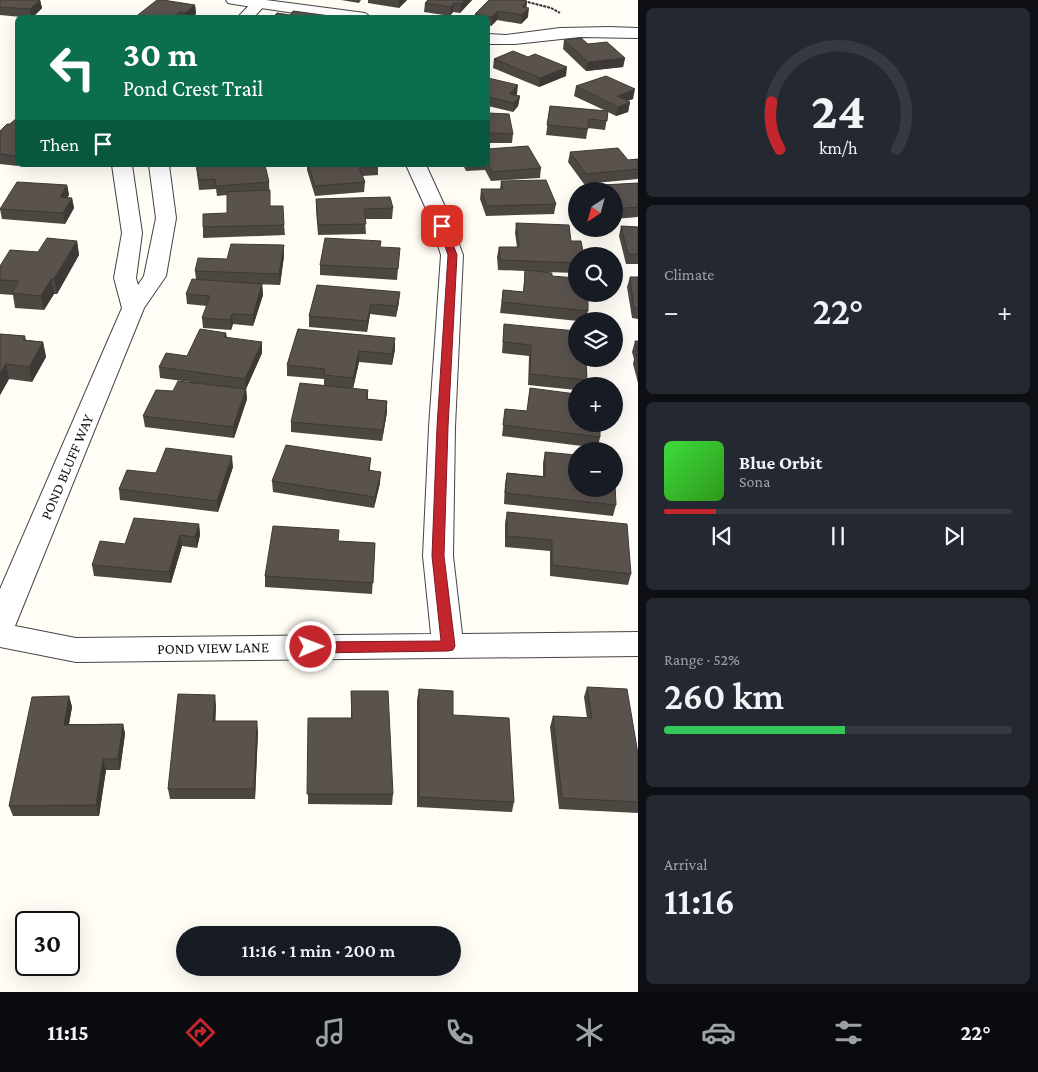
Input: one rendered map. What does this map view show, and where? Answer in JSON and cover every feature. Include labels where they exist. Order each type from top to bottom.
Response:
[{"type":"street","points":[[233,0],[344,15]]},
{"type":"street","points":[[247,15],[259,3]]},
{"type":"street","points":[[490,39],[499,41],[561,33],[638,33]]},
{"type":"street","points":[[122,167],[132,234],[126,278],[133,308]]},
{"type":"street","name":"POND BLUFF WAY","points":[[0,625],[133,308],[155,276],[166,218],[159,167]]},
{"type":"street","points":[[417,167],[437,211],[452,255],[442,427],[438,556],[448,646]]},
{"type":"street","name":"POND VIEW LANE","points":[[0,634],[76,650],[638,644]]},
{"type":"building","points":[[0,0],[40,0],[30,9],[0,7]]},
{"type":"building","points":[[157,0],[195,5],[185,13],[180,12],[176,15],[138,15]]},
{"type":"building","points":[[428,0],[465,0],[461,4],[454,3],[451,7],[425,3]]},
{"type":"building","points":[[489,0],[527,1],[522,7],[529,8],[522,15],[498,11],[492,17],[490,15],[475,14]]},
{"type":"building","points":[[293,11],[323,15],[290,15]]},
{"type":"building","points":[[581,38],[588,44],[607,42],[625,58],[588,62],[564,40]]},
{"type":"building","points":[[513,51],[528,57],[535,54],[567,67],[540,78],[494,59]]},
{"type":"building","points":[[606,76],[635,89],[617,96],[630,102],[618,107],[576,86]]},
{"type":"building","points":[[490,78],[518,85],[509,94],[520,96],[514,103],[490,97]]},
{"type":"building","points":[[550,106],[608,111],[607,121],[589,119],[588,129],[547,125]]},
{"type":"building","points":[[490,113],[509,114],[513,134],[490,133]]},
{"type":"building","points":[[15,120],[15,156],[0,154],[0,131],[7,124]]},
{"type":"building","points":[[528,146],[541,168],[492,172],[490,167],[490,149]]},
{"type":"building","points":[[618,148],[628,160],[638,159],[638,169],[586,174],[570,152]]},
{"type":"building","points":[[196,167],[265,167],[269,182],[216,186],[215,179],[199,180]]},
{"type":"building","points":[[309,167],[359,167],[365,182],[315,186]]},
{"type":"building","points":[[546,180],[556,204],[487,206],[481,189],[503,189],[501,181]]},
{"type":"building","points":[[17,182],[67,185],[60,197],[72,198],[63,213],[0,209]]},
{"type":"building","points":[[638,183],[638,207],[623,208],[623,184]]},
{"type":"building","points":[[270,190],[270,206],[283,206],[284,225],[203,227],[203,214],[227,213],[227,192]]},
{"type":"building","points":[[390,197],[393,208],[364,209],[366,224],[318,225],[316,199]]},
{"type":"building","points":[[516,223],[568,225],[568,238],[571,238],[571,241],[581,241],[582,247],[568,247],[568,263],[500,260],[499,247],[519,247]]},
{"type":"building","points":[[623,226],[638,227],[638,254],[628,254]]},
{"type":"building","points":[[47,238],[77,241],[54,279],[51,279],[41,296],[12,293],[19,281],[0,280],[0,266],[10,250],[38,252]]},
{"type":"building","points":[[325,238],[381,241],[380,247],[400,248],[398,269],[320,265]]},
{"type":"building","points":[[231,244],[284,245],[279,274],[195,271],[198,258],[227,259]]},
{"type":"building","points":[[525,270],[552,273],[552,276],[568,277],[568,302],[588,302],[588,311],[502,302],[503,290],[524,292]]},
{"type":"building","points":[[630,277],[638,277],[638,308],[634,308]]},
{"type":"building","points":[[192,279],[262,284],[253,315],[232,314],[230,320],[202,318],[210,296],[186,294]]},
{"type":"building","points":[[317,285],[400,292],[397,306],[371,304],[367,321],[309,316]]},
{"type":"building","points":[[504,324],[568,330],[568,367],[586,367],[587,377],[568,378],[530,374],[531,345],[503,342]]},
{"type":"building","points":[[200,329],[226,333],[224,337],[262,342],[245,379],[159,367],[166,353],[187,356]]},
{"type":"building","points":[[298,329],[395,338],[392,354],[359,351],[353,378],[324,375],[325,369],[287,365]]},
{"type":"building","points":[[0,334],[25,336],[23,340],[43,342],[29,367],[6,364],[0,374]]},
{"type":"building","points":[[635,341],[638,341],[638,352]]},
{"type":"building","points":[[178,381],[246,389],[233,427],[143,416],[156,390],[173,391]]},
{"type":"building","points":[[300,383],[368,390],[366,399],[387,401],[383,430],[291,422]]},
{"type":"building","points":[[530,388],[568,393],[568,432],[600,432],[600,437],[503,425],[505,409],[527,411]]},
{"type":"building","points":[[286,445],[371,458],[368,470],[381,472],[375,497],[272,481]]},
{"type":"building","points":[[166,448],[232,456],[217,501],[119,489],[127,470],[156,473]]},
{"type":"building","points":[[545,452],[568,454],[568,497],[616,497],[616,505],[505,493],[507,473],[545,477]]},
{"type":"building","points":[[507,512],[627,524],[631,574],[552,565],[552,540],[507,536]]},
{"type":"building","points":[[134,518],[199,524],[195,537],[180,535],[169,572],[92,565],[100,541],[125,544]]},
{"type":"building","points":[[273,526],[339,530],[338,541],[375,543],[373,583],[265,576]]},
{"type":"building","points":[[587,687],[627,689],[638,754],[638,802],[562,798],[553,716],[592,718]]},
{"type":"building","points":[[419,689],[453,691],[453,715],[509,718],[514,802],[419,797]]},
{"type":"building","points":[[351,691],[388,691],[393,794],[307,794],[308,718],[352,718]]},
{"type":"building","points":[[178,694],[215,695],[213,721],[257,721],[254,789],[168,789]]},
{"type":"building","points":[[69,696],[64,725],[123,724],[118,759],[103,759],[96,805],[9,806],[32,697]]},
{"type":"route","points":[[311,647],[448,646],[438,556],[442,427],[452,255],[442,226]]}]
